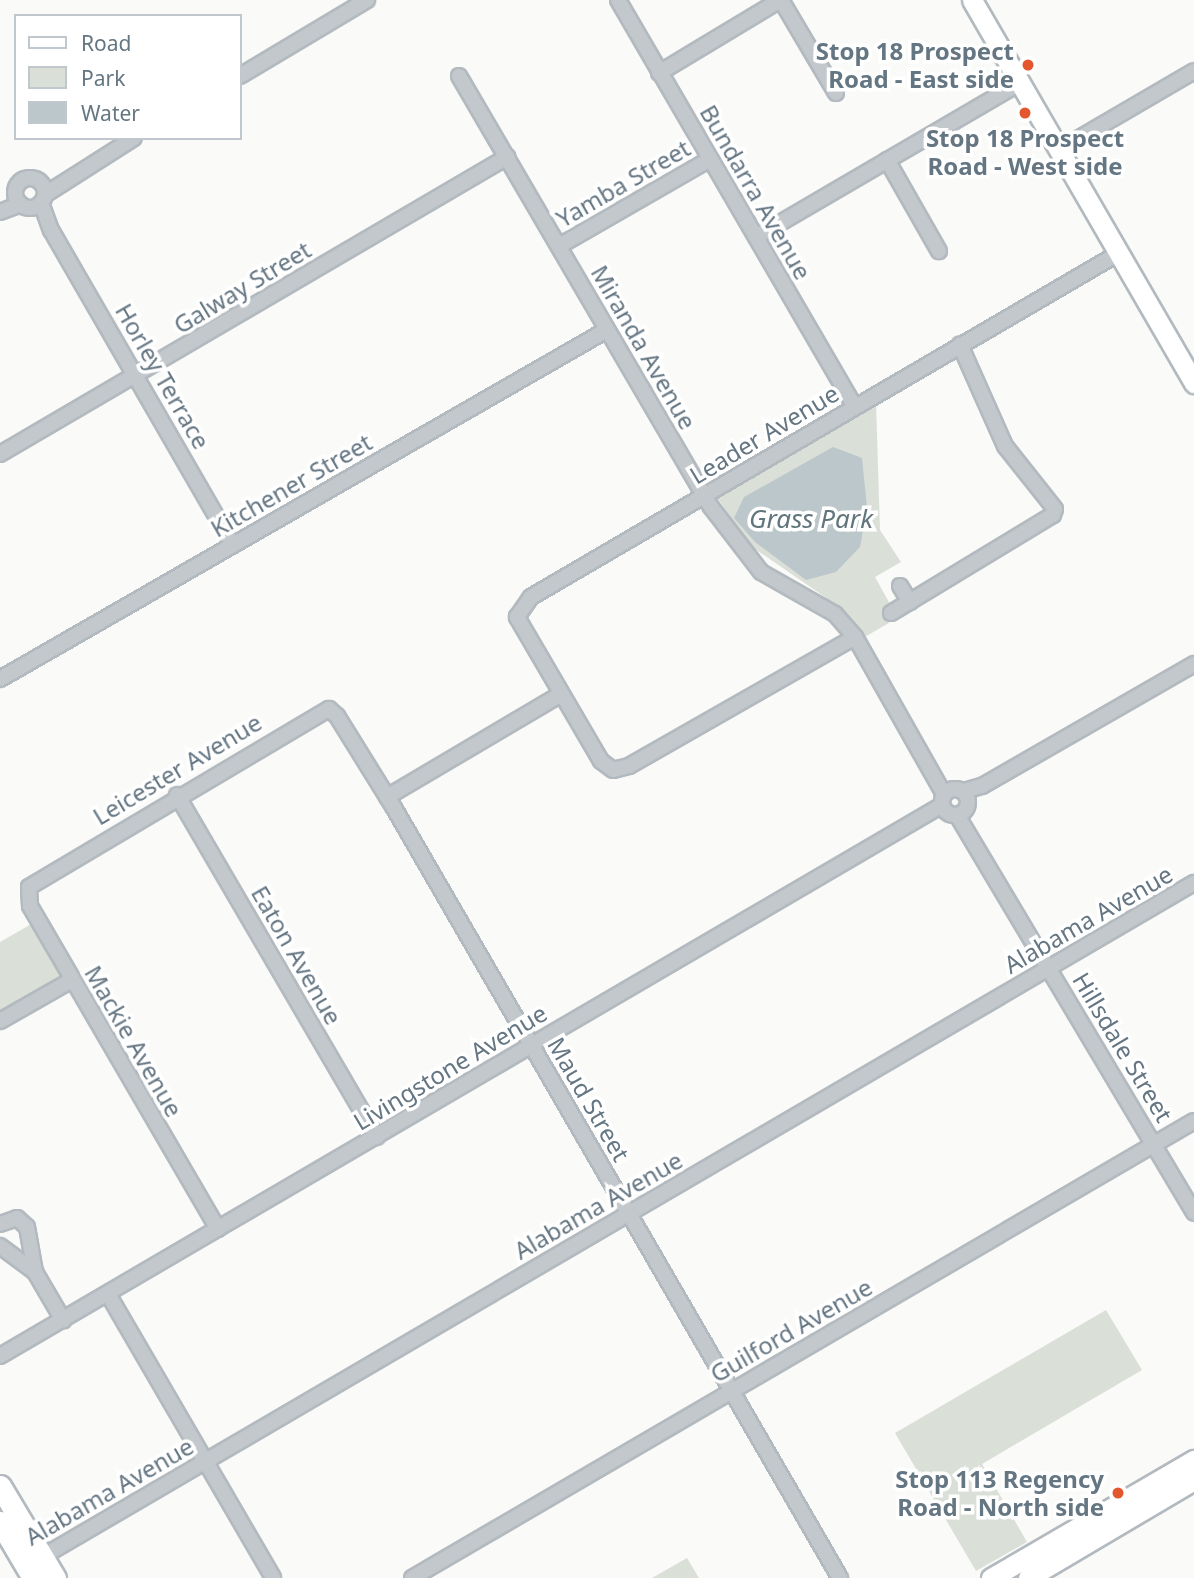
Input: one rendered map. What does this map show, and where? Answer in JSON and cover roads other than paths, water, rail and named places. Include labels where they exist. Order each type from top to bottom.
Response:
[{"type":"main road","points":[[972,0],[1194,383]]},
{"type":"main road","points":[[990,1578],[1194,1460]]},
{"type":"main road","points":[[1040,1575],[1194,1480]]},
{"type":"main road","points":[[0,1486],[34,1567]]},
{"type":"main road","points":[[0,1522],[34,1567],[55,1578]]},
{"type":"street","points":[[242,75],[367,0]]},
{"type":"street","name":"Bundarra Avenue","points":[[618,0],[855,406]]},
{"type":"street","points":[[659,73],[781,0],[836,93]]},
{"type":"street","points":[[1059,150],[1194,71]]},
{"type":"street","name":"Miranda Avenue","points":[[459,76],[559,246],[605,331],[705,495],[761,572],[835,614],[855,637]]},
{"type":"street","points":[[756,237],[1020,83]]},
{"type":"street","points":[[0,211],[32,198],[131,140]]},
{"type":"street","name":"Galway Street","points":[[0,454],[507,157]]},
{"type":"street","name":"Yamba Street","points":[[559,246],[710,159]]},
{"type":"street","points":[[887,160],[939,251]]},
{"type":"street","name":"Horley Terrace","points":[[32,198],[137,375],[233,545]]},
{"type":"street","name":"Leader Avenue","points":[[855,637],[621,769],[613,770],[601,761],[561,695],[520,624],[519,610],[531,597],[1119,253]]},
{"type":"street","name":"Kitchener Street","points":[[0,679],[605,331]]},
{"type":"street","points":[[891,613],[1049,521],[1055,509],[1005,446],[960,345]]},
{"type":"street","points":[[900,586],[910,602]]},
{"type":"street","name":"Hillsdale Street","points":[[855,637],[955,802],[1049,968],[1194,1213]]},
{"type":"street","name":"Livingstone Avenue","points":[[0,1356],[531,1045],[1194,664]]},
{"type":"street","points":[[387,797],[561,695]]},
{"type":"street","name":"Leicester Avenue","points":[[40,877],[320,711],[328,709],[337,716]]},
{"type":"street","name":"Maud Street","points":[[337,716],[387,797],[840,1578]]},
{"type":"street","name":"Eaton Avenue","points":[[177,795],[377,1137]]},
{"type":"street","name":"Mackie Avenue","points":[[40,877],[29,887],[27,899],[218,1229]]},
{"type":"street","name":"Alabama Avenue","points":[[34,1567],[204,1461],[1194,884]]},
{"type":"street","points":[[0,1021],[72,980]]},
{"type":"street","name":"Guilford Avenue","points":[[412,1578],[1194,1121]]},
{"type":"street","points":[[0,1224],[17,1218],[27,1227],[35,1272],[63,1320]]},
{"type":"street","points":[[0,1246],[35,1272]]},
{"type":"street","points":[[108,1294],[273,1578]]},
{"type":"water","name":"Grass Park","points":[[833,447],[862,458],[867,508],[860,547],[836,572],[806,580],[755,542],[734,518],[744,497]]},
{"type":"place","name":"Stop 18 Prospect Road - East side","points":[[1028,65]]},
{"type":"place","name":"Stop 18 Prospect Road - West side","points":[[1025,113]]},
{"type":"place","name":"Stop 113 Regency Road - North side","points":[[1118,1493]]}]
